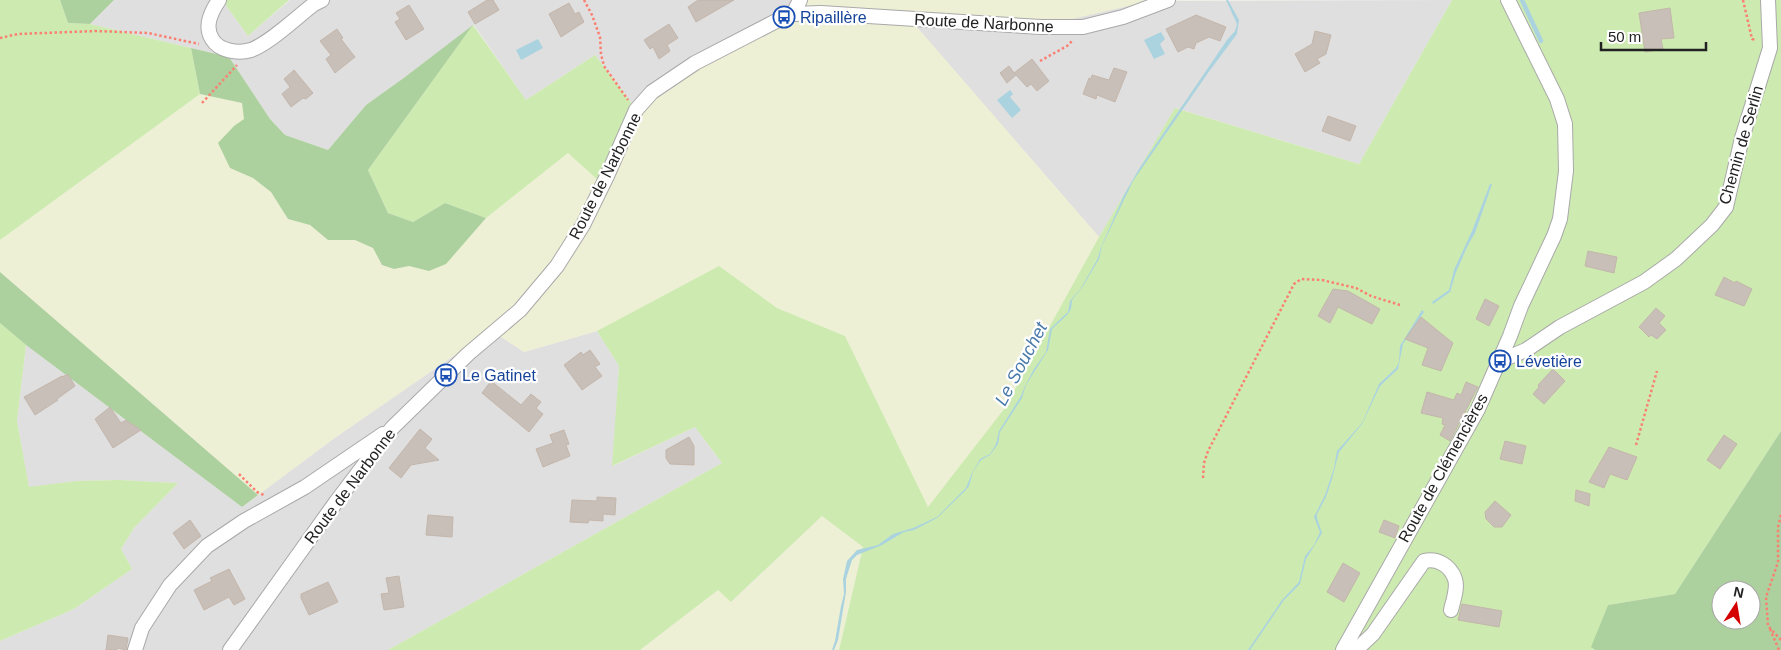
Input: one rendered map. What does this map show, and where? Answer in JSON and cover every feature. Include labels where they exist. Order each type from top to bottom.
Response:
[{"type":"street","points":[[219,0],[211,14],[208,27],[210,37],[215,44],[235,52],[249,50],[267,40],[322,0]]},
{"type":"street","points":[[793,14],[800,0]]},
{"type":"street","name":"Route de Narbonne","points":[[230,650],[336,502],[392,428],[461,361],[520,310],[557,266],[583,225],[636,110],[652,92],[695,63],[793,14],[821,13],[1041,27],[1083,27],[1123,17],[1168,0]]},
{"type":"street","name":"Route de Clémencières","points":[[1342,650],[1462,440],[1500,360],[1521,306],[1554,236],[1560,218],[1566,171],[1565,124],[1557,99],[1508,0]]},
{"type":"street","name":"Chemin de Serlin","points":[[1500,360],[1526,350],[1560,327],[1644,282],[1676,259],[1712,225],[1726,207],[1742,138],[1770,48],[1768,0]]},
{"type":"street","points":[[1510,336],[1526,350]]},
{"type":"street","points":[[135,650],[142,628],[170,585],[207,546],[244,521],[305,486],[392,428]]},
{"type":"street","points":[[1356,650],[1373,634],[1424,561],[1434,558],[1445,564],[1455,578],[1456,588],[1451,610]]},
{"type":"path","points":[[584,0],[592,14],[600,37],[604,66],[636,110]]},
{"type":"path","points":[[1743,0],[1752,38],[1770,48]]},
{"type":"path","points":[[1040,61],[1067,46],[1083,27]]},
{"type":"path","points":[[0,38],[18,34],[96,31],[148,33],[197,44],[215,44]]},
{"type":"path","points":[[202,103],[239,64],[249,50]]},
{"type":"path","points":[[1203,478],[1204,463],[1208,451],[1294,284],[1301,279],[1322,280],[1356,288],[1372,296],[1400,305]]},
{"type":"path","points":[[1636,446],[1658,371]]},
{"type":"path","points":[[239,474],[257,492],[269,496]]},
{"type":"path","points":[[1779,650],[1768,626],[1766,597],[1778,562],[1778,527],[1781,515]]},
{"type":"path","points":[[1768,626],[1781,640]]},
{"type":"shaded area","points":[[114,0],[222,0],[248,36],[290,0],[801,0],[640,114],[595,55],[526,100],[474,25],[366,105],[328,150],[285,135],[270,119],[229,57],[90,24]]},
{"type":"shaded area","points":[[1154,0],[1452,0],[1359,164],[1176,108],[1099,237],[903,12]]},
{"type":"shaded area","points":[[491,330],[524,352],[597,331],[619,366],[613,466],[695,427],[722,463],[388,650],[0,650],[0,641],[74,609],[132,569],[121,549],[134,528],[178,483],[119,480],[76,481],[29,488],[17,421],[26,345],[242,507],[336,437]]},
{"type":"green space","points":[[0,0],[60,0],[68,23],[90,24],[191,48],[200,94],[0,240]]},
{"type":"green space","points":[[60,0],[114,0],[90,24],[68,23]]},
{"type":"green space","points":[[222,0],[289,0],[248,36]]},
{"type":"green space","points":[[805,0],[1154,0],[1055,23],[904,12],[1099,237],[1004,409],[928,508],[845,336],[777,308],[719,266],[597,331],[524,352],[491,330],[336,437],[258,495],[0,272],[0,240],[200,94],[242,103],[245,119],[234,126],[230,168],[253,178],[271,192],[288,219],[310,225],[328,240],[355,240],[373,248],[382,265],[394,269],[409,266],[429,271],[446,263],[486,218],[568,153],[608,188],[640,114],[661,93]]},
{"type":"green space","points":[[1452,0],[1781,0],[1781,431],[1675,594],[1608,605],[1592,647],[1595,650],[839,650],[863,547],[822,516],[731,602],[718,590],[640,650],[388,650],[722,463],[695,427],[612,466],[619,366],[597,331],[719,266],[777,308],[845,336],[928,507],[1004,409],[1099,237],[1175,108],[1359,164]]},
{"type":"green space","points":[[473,25],[526,100],[595,55],[640,114],[608,189],[568,153],[486,218],[445,203],[413,222],[388,213],[368,170]]},
{"type":"green space","points":[[473,25],[368,170],[388,213],[413,222],[445,203],[486,218],[446,264],[429,271],[409,266],[394,269],[382,265],[373,248],[355,240],[328,240],[310,225],[288,219],[271,192],[253,178],[230,168],[218,143],[234,126],[244,119],[242,103],[200,94],[191,48],[229,57],[270,119],[285,135],[328,150],[366,105]]},
{"type":"green space","points":[[0,272],[258,495],[242,507],[26,345],[0,323]]},
{"type":"green space","points":[[0,323],[26,345],[17,421],[29,487],[76,481],[119,480],[178,483],[134,528],[121,549],[132,569],[74,609],[0,641]]},
{"type":"green space","points":[[1781,431],[1781,650],[1595,650],[1591,647],[1608,605],[1675,594]]},
{"type":"green space","points":[[822,516],[863,547],[839,650],[640,650],[718,590],[732,602]]},
{"type":"water","points":[[1226,0],[1228,0],[1239,20],[1237,34],[1133,181],[1102,246],[1099,259],[1083,286],[1072,300],[1071,309],[1067,315],[1052,329],[1048,350],[1026,385],[1022,398],[1000,432],[998,444],[990,455],[978,464],[965,491],[937,518],[857,555],[852,560],[846,579],[846,592],[838,640],[834,650],[832,650],[844,594],[843,579],[847,561],[857,550],[878,545],[893,534],[913,528],[937,517],[966,488],[972,473],[980,459],[990,454],[996,444],[999,431],[1021,396],[1025,386],[1034,369],[1046,352],[1050,329],[1068,312],[1070,301],[1081,288],[1097,260],[1102,245],[1124,195],[1139,169],[1235,31],[1237,24]]},
{"type":"water","points":[[1161,32],[1165,39],[1160,44],[1165,54],[1154,59],[1144,40]]},
{"type":"water","points":[[538,39],[543,48],[521,60],[516,50]]},
{"type":"water","points":[[1010,90],[1013,94],[1010,97],[1021,110],[1012,118],[997,100]]},
{"type":"water","points":[[1490,184],[1492,184],[1475,233],[1456,272],[1450,292],[1433,304],[1432,302],[1449,290],[1454,270],[1472,231]]},
{"type":"water","points":[[1422,310],[1424,312],[1403,344],[1398,369],[1380,386],[1362,424],[1339,452],[1326,497],[1317,514],[1322,533],[1306,559],[1300,584],[1284,600],[1250,650],[1248,650],[1282,600],[1299,582],[1305,556],[1314,545],[1320,532],[1314,517],[1325,495],[1334,468],[1337,451],[1362,423],[1379,384],[1396,368],[1399,362],[1400,346]]},
{"type":"building","points":[[487,0],[493,0],[499,10],[475,24],[468,12]]},
{"type":"building","points":[[698,0],[734,0],[696,22],[688,7]]},
{"type":"building","points":[[569,3],[575,14],[579,12],[584,22],[561,37],[549,14]]},
{"type":"building","points":[[409,5],[424,29],[406,40],[395,22],[400,19],[396,13]]},
{"type":"building","points":[[1670,8],[1674,38],[1661,39],[1663,49],[1645,52],[1639,13]]},
{"type":"building","points":[[1196,15],[1226,27],[1220,41],[1209,37],[1196,43],[1194,49],[1188,47],[1178,52],[1166,29]]},
{"type":"building","points":[[669,24],[678,38],[667,45],[670,51],[659,59],[653,47],[650,49],[644,40]]},
{"type":"building","points":[[337,29],[343,38],[341,39],[355,57],[335,73],[326,59],[331,55],[320,41]]},
{"type":"building","points":[[1315,31],[1331,35],[1326,54],[1317,59],[1320,63],[1305,72],[1295,54],[1312,44]]},
{"type":"building","points":[[1032,59],[1049,81],[1037,91],[1031,84],[1027,87],[1016,75],[1007,83],[1000,73],[1009,66],[1014,73]]},
{"type":"building","points":[[1114,68],[1127,72],[1115,102],[1097,95],[1096,99],[1083,94],[1092,75],[1109,80]]},
{"type":"building","points":[[294,70],[313,93],[291,107],[282,94],[290,87],[284,79]]},
{"type":"building","points":[[1328,116],[1356,126],[1350,141],[1322,131]]},
{"type":"building","points":[[1588,251],[1617,257],[1614,273],[1585,266]]},
{"type":"building","points":[[1724,277],[1752,289],[1744,306],[1715,295]]},
{"type":"building","points":[[1333,289],[1348,291],[1380,309],[1372,324],[1338,307],[1330,323],[1318,316]]},
{"type":"building","points":[[1485,299],[1499,306],[1489,326],[1476,319]]},
{"type":"building","points":[[1656,308],[1665,316],[1659,323],[1666,330],[1657,339],[1651,335],[1649,337],[1639,327]]},
{"type":"building","points":[[1421,317],[1453,343],[1441,371],[1422,365],[1428,348],[1405,339]]},
{"type":"building","points":[[590,350],[600,364],[595,367],[602,376],[582,390],[564,365],[581,352],[583,355]]},
{"type":"building","points":[[1553,369],[1565,381],[1544,404],[1533,394],[1539,387],[1538,385]]},
{"type":"building","points":[[68,374],[75,386],[35,415],[24,397]]},
{"type":"building","points":[[491,381],[521,405],[531,394],[541,402],[536,408],[543,414],[529,432],[482,393]]},
{"type":"building","points":[[1466,382],[1478,387],[1450,441],[1440,435],[1445,425],[1442,424],[1443,418],[1421,413],[1427,392],[1454,400],[1457,393],[1461,395]]},
{"type":"building","points":[[110,407],[121,423],[126,420],[141,430],[113,448],[95,419]]},
{"type":"building","points":[[420,429],[432,439],[425,448],[439,460],[411,465],[401,478],[389,468]]},
{"type":"building","points":[[564,430],[569,444],[566,445],[570,456],[543,467],[536,449],[553,443],[550,435]]},
{"type":"building","points":[[1724,435],[1737,444],[1720,469],[1707,460]]},
{"type":"building","points":[[689,437],[694,446],[694,465],[670,464],[666,458],[666,450]]},
{"type":"building","points":[[1505,441],[1526,446],[1522,464],[1500,459]]},
{"type":"building","points":[[1609,447],[1637,457],[1627,480],[1610,474],[1604,488],[1589,482]]},
{"type":"building","points":[[1576,490],[1590,494],[1589,506],[1575,501]]},
{"type":"building","points":[[597,497],[616,498],[615,515],[603,514],[603,521],[589,520],[588,523],[570,522],[572,500],[597,501]]},
{"type":"building","points":[[1495,501],[1511,515],[1502,527],[1494,527],[1486,519],[1485,512]]},
{"type":"building","points":[[428,515],[453,517],[452,537],[426,535]]},
{"type":"building","points":[[190,520],[201,536],[184,549],[173,533]]},
{"type":"building","points":[[1384,520],[1399,526],[1395,538],[1379,532]]},
{"type":"building","points":[[1343,563],[1360,573],[1344,602],[1327,592]]},
{"type":"building","points":[[229,569],[245,599],[234,605],[229,597],[204,610],[194,590],[212,581],[210,578]]},
{"type":"building","points":[[399,576],[404,607],[384,610],[381,594],[389,593],[386,578]]},
{"type":"building","points":[[328,582],[338,602],[309,615],[301,594]]},
{"type":"building","points":[[1462,604],[1502,611],[1499,627],[1458,620]]},
{"type":"building","points":[[108,635],[128,638],[126,650],[117,648],[117,650],[106,650]]},
{"type":"waterway","points":[[1522,0],[1541,41]]},
{"type":"place","name":"Ripaillère","points":[[784,17]]},
{"type":"place","name":"Lévetière","points":[[1500,361]]},
{"type":"place","name":"Le Gatinet","points":[[446,375]]},
{"type":"water label","name":"Le Souchet","points":[[1021,364]]}]
